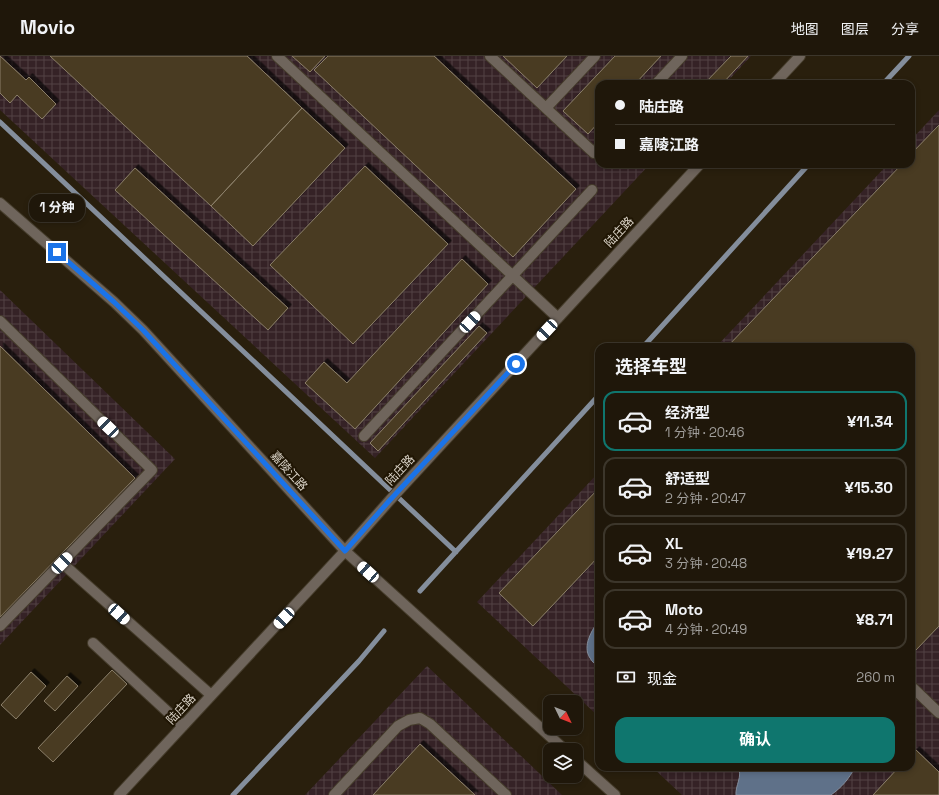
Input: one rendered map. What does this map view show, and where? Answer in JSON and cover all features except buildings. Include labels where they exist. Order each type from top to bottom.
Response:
[{"type":"street","points":[[277,56],[558,318]]},
{"type":"street","points":[[490,56],[594,153],[595,152]]},
{"type":"street","points":[[546,108],[595,56]]},
{"type":"street","points":[[660,80],[682,56]]},
{"type":"street","points":[[778,80],[800,56]]},
{"type":"street","name":"陆庄路","points":[[119,795],[696,168]]},
{"type":"street","points":[[364,436],[592,190]]},
{"type":"street","name":"嘉陵江路","points":[[0,203],[114,302],[143,330],[345,551],[557,743]]},
{"type":"street","points":[[0,321],[152,470],[0,626]]},
{"type":"street","points":[[62,563],[211,695]]},
{"type":"street","points":[[93,643],[183,726]]},
{"type":"street","points":[[915,690],[939,713]]},
{"type":"street","points":[[334,795],[398,726],[409,720],[420,718],[430,724],[506,795]]},
{"type":"street","points":[[583,766],[615,795]]},
{"type":"shaded area","points":[[0,56],[751,56],[729,80],[595,80],[595,168],[646,168],[375,458],[0,110]]},
{"type":"shaded area","points":[[939,110],[939,795],[682,795],[656,771],[915,771],[915,343],[720,343],[884,168],[915,168],[915,136]]},
{"type":"shaded area","points":[[0,290],[175,459],[0,645]]},
{"type":"shaded area","points":[[595,476],[595,713],[583,702],[583,695],[576,695],[477,602]]},
{"type":"shaded area","points":[[427,666],[543,777],[543,783],[549,783],[562,795],[305,795]]},
{"type":"water","points":[[595,626],[595,664],[591,659],[587,648],[587,643]]},
{"type":"water","points":[[739,771],[852,771],[839,789],[831,795],[736,795]]},
{"type":"waterway","points":[[887,80],[909,56]]},
{"type":"waterway","points":[[0,122],[456,552]]},
{"type":"waterway","points":[[647,343],[805,168]]},
{"type":"waterway","points":[[420,591],[595,399]]},
{"type":"waterway","points":[[233,795],[359,661],[384,631]]},
{"type":"route","points":[[57,252],[114,302],[143,330],[345,551],[390,500],[516,364]]}]
